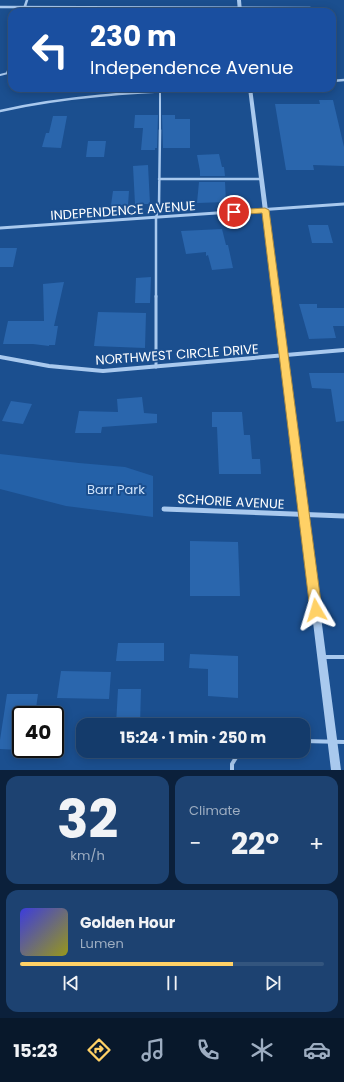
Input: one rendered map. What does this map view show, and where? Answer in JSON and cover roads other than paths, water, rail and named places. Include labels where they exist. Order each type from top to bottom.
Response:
[{"type":"street","points":[[26,6],[27,0]]},
{"type":"street","points":[[0,7],[144,8]]},
{"type":"street","points":[[0,111],[24,105],[68,98],[160,92]]},
{"type":"street","points":[[250,92],[336,770]]},
{"type":"street","name":"INDEPENDENCE AVENUE","points":[[0,228],[344,204]]},
{"type":"street","name":"NORTHWEST CIRCLE DRIVE","points":[[0,358],[49,366],[103,371],[344,350]]},
{"type":"street","name":"SCHORIE AVENUE","points":[[164,509],[304,516],[344,516]]},
{"type":"lane","points":[[0,75],[7,73]]},
{"type":"lane","points":[[156,367],[156,218],[159,205],[160,92]]},
{"type":"lane","points":[[159,179],[261,179]]},
{"type":"lane","points":[[322,656],[344,658]]},
{"type":"lane","points":[[310,741],[344,742]]},
{"type":"lane","points":[[232,770],[232,764],[236,758]]},
{"type":"park label","name":"Barr Park","points":[[116,489]]}]
